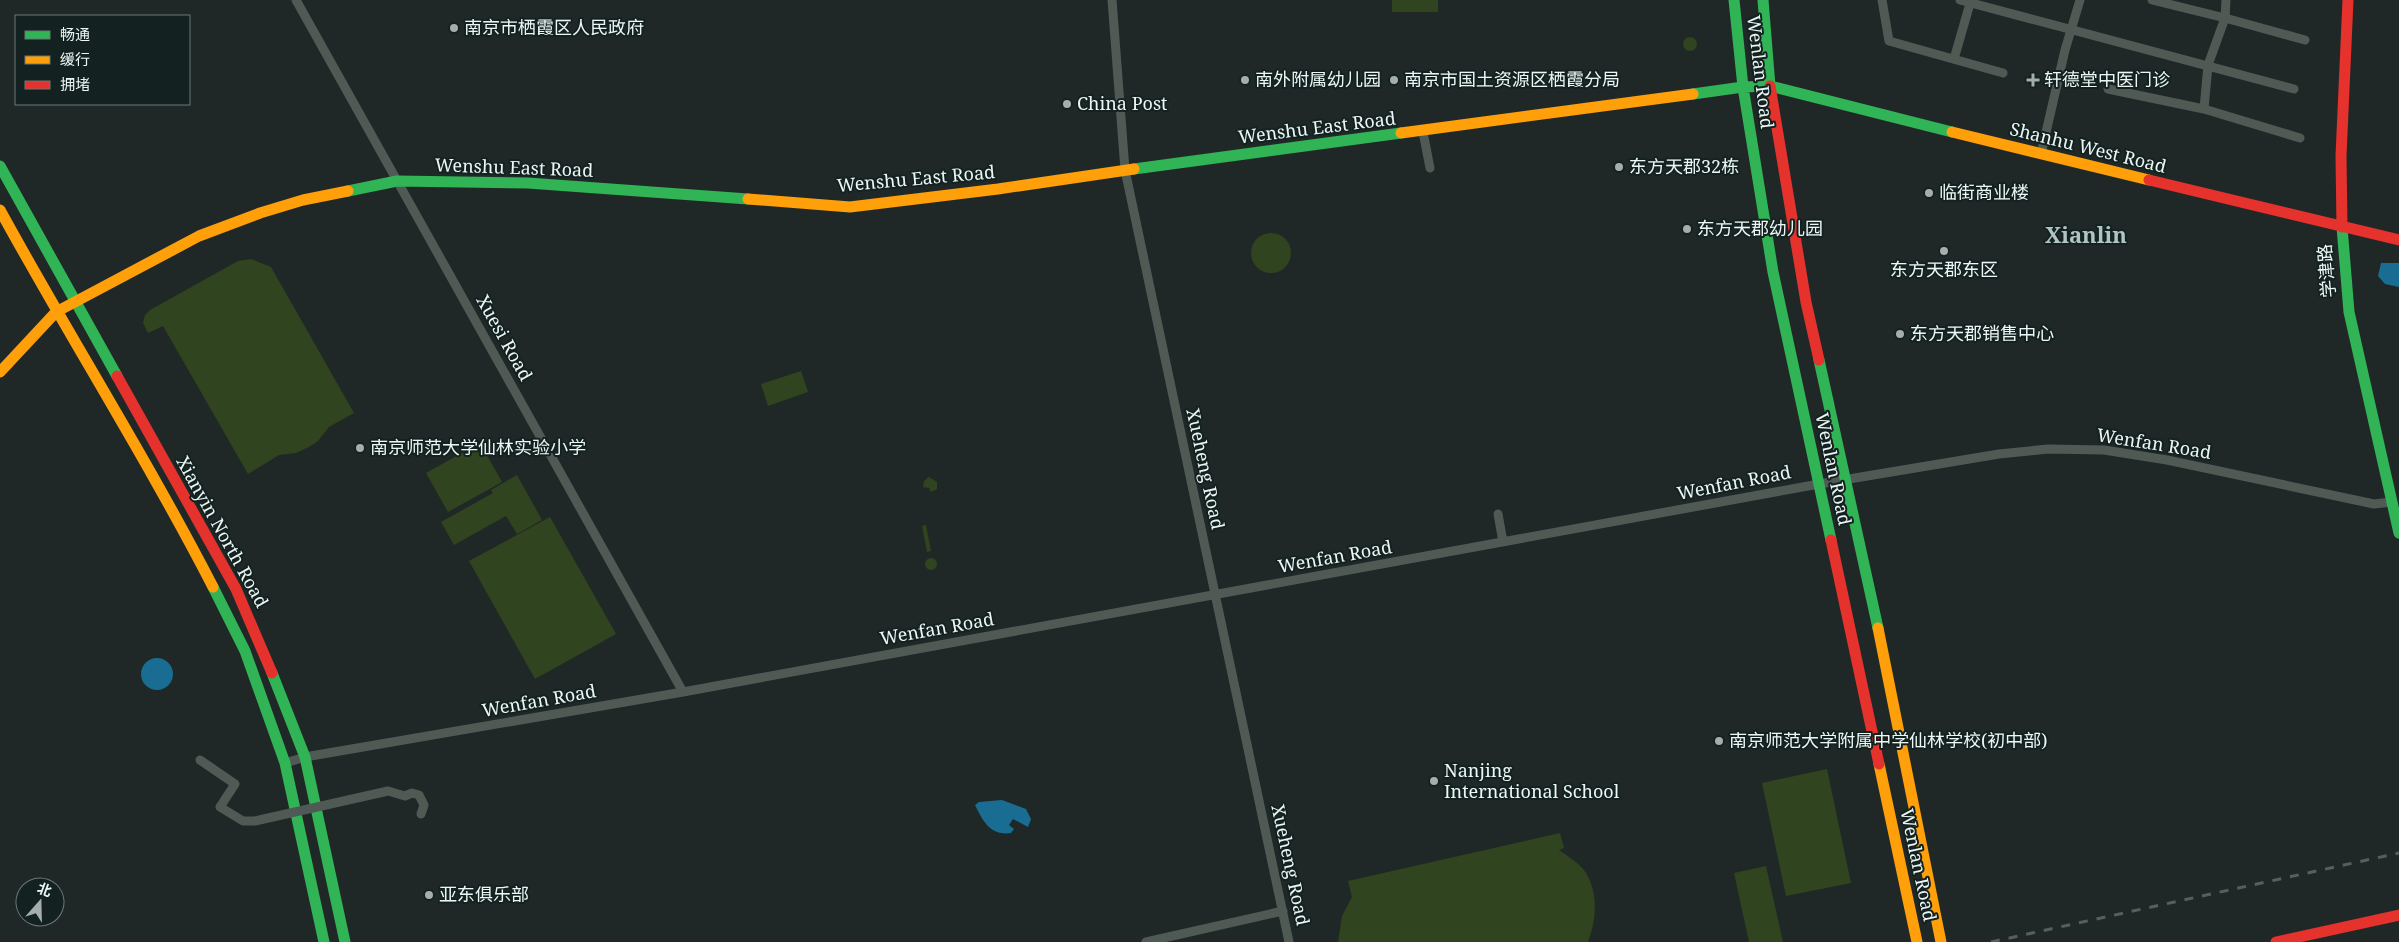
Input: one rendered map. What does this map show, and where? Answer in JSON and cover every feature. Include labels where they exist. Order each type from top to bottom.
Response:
[{"type":"main road","name":"Wenlan Road","points":[[1734,0],[1743,87],[1773,272],[1917,942]]},
{"type":"main road","name":"Wenlan Road","points":[[1763,0],[1770,86],[1806,302],[1890,680],[1941,942]]},
{"type":"main road","name":"学津路","points":[[2348,0],[2340,228],[2348,312],[2399,533]]},
{"type":"main road","name":"Wenshu East Road","points":[[56,312],[199,236],[260,213],[303,200],[397,181],[528,183],[850,207],[998,190],[1125,170],[1424,132],[1743,87],[1770,86]]},
{"type":"main road","name":"Shanhu West Road","points":[[1770,86],[2340,228],[2399,240]]},
{"type":"main road","name":"Xianyin North Road","points":[[0,166],[236,589],[261,644],[305,757],[345,942]]},
{"type":"main road","name":"Xianyin North Road","points":[[0,210],[56,312],[188,540],[245,651],[285,763],[324,942]]},
{"type":"main road","points":[[0,372],[56,312]]},
{"type":"main road","points":[[2276,942],[2399,914]]},
{"type":"street","name":"Xuesi Road","points":[[296,0],[683,692]]},
{"type":"street","name":"Xueheng Road","points":[[1112,0],[1125,170],[1289,942]]},
{"type":"street","points":[[1882,0],[1889,41],[2003,72]]},
{"type":"street","points":[[1960,0],[1971,1],[2294,89]]},
{"type":"street","points":[[2041,154],[2080,0]]},
{"type":"street","points":[[2152,0],[2305,40]]},
{"type":"street","points":[[2204,109],[2208,65],[2225,18],[2226,0]]},
{"type":"street","points":[[1954,59],[1971,1]]},
{"type":"street","points":[[2108,89],[2204,109],[2300,138]]},
{"type":"street","points":[[1424,132],[1430,168]]},
{"type":"street","name":"Wenfan Road","points":[[285,763],[305,757],[683,692],[1818,484],[1999,454],[2048,449],[2104,450],[2176,462],[2374,504],[2392,502]]},
{"type":"street","points":[[1498,514],[1503,542]]},
{"type":"street","points":[[200,760],[234,784],[220,807],[243,821],[255,821],[388,791],[405,796],[412,793],[419,796],[424,805],[421,814]]},
{"type":"street","points":[[1146,942],[1283,911]]},
{"type":"green space","points":[[1392,0],[1438,0],[1438,12],[1392,12]]},
{"type":"green space","points":[[1690,37],[1695,39],[1697,44],[1695,49],[1690,51],[1685,49],[1683,44],[1685,39]]},
{"type":"green space","points":[[1275,233],[1282,236],[1288,242],[1291,253],[1290,261],[1282,270],[1275,273],[1267,273],[1260,270],[1252,261],[1251,249],[1254,242],[1263,234]]},
{"type":"green space","points":[[251,259],[271,267],[354,413],[329,427],[318,441],[309,447],[296,453],[279,455],[248,474],[163,326],[148,333],[143,323],[145,315],[150,310],[238,261]]},
{"type":"green space","points":[[801,371],[808,392],[768,406],[761,384]]},
{"type":"green space","points":[[480,443],[502,482],[448,512],[426,473]]},
{"type":"green space","points":[[517,475],[542,520],[517,534],[506,516],[454,545],[441,522],[493,493],[491,490]]},
{"type":"green space","points":[[929,477],[937,482],[937,489],[931,492],[929,488],[923,487],[924,481]]},
{"type":"green space","points":[[550,517],[616,634],[535,679],[469,561]]},
{"type":"green space","points":[[926,525],[931,551],[927,552],[922,526]]},
{"type":"green space","points":[[931,558],[937,564],[931,570],[925,564]]},
{"type":"green space","points":[[1827,769],[1851,883],[1786,896],[1762,783]]},
{"type":"green space","points":[[1560,833],[1564,848],[1559,850],[1584,870],[1593,890],[1595,908],[1588,942],[1338,942],[1342,916],[1352,897],[1348,881]]},
{"type":"green space","points":[[1766,866],[1783,942],[1749,942],[1734,873]]},
{"type":"water","points":[[2381,263],[2399,263],[2399,287],[2385,284],[2378,276]]},
{"type":"water","points":[[157,658],[163,659],[168,663],[172,668],[172,680],[168,685],[163,689],[157,690],[151,689],[146,685],[142,680],[141,674],[142,668],[146,663],[151,659]]},
{"type":"water","points":[[1002,800],[1026,809],[1031,819],[1028,827],[1013,819],[1009,825],[1014,829],[1011,833],[1004,833],[992,830],[984,822],[975,805],[979,802]]},
{"type":"railway","points":[[1991,942],[2399,853]]},
{"type":"traffic: fast","points":[[1734,0],[1743,87]]},
{"type":"traffic: fast","points":[[1763,0],[1770,86]]},
{"type":"traffic: fast","points":[[1693,94],[1743,87],[1770,86],[1952,132]]},
{"type":"traffic: fast","points":[[1743,87],[1773,272],[1831,540]]},
{"type":"traffic: fast","points":[[1134,169],[1401,133]]},
{"type":"traffic: fast","points":[[0,166],[117,376]]},
{"type":"traffic: fast","points":[[348,191],[397,181],[528,183],[748,199]]},
{"type":"traffic: fast","points":[[2342,227],[2349,312],[2399,533]]},
{"type":"traffic: fast","points":[[1819,360],[1878,628]]},
{"type":"traffic: fast","points":[[213,587],[245,651],[285,763],[324,942]]},
{"type":"traffic: fast","points":[[272,673],[305,757],[345,942]]},
{"type":"traffic: slow","points":[[1401,133],[1693,94]]},
{"type":"traffic: slow","points":[[1952,132],[2149,180]]},
{"type":"traffic: slow","points":[[748,199],[850,207],[998,189],[1134,169]]},
{"type":"traffic: slow","points":[[0,372],[56,312],[199,236],[260,213],[303,200],[348,191]]},
{"type":"traffic: slow","points":[[0,210],[162,492],[213,587]]},
{"type":"traffic: slow","points":[[1878,628],[1941,942]]},
{"type":"traffic: slow","points":[[1879,764],[1917,942]]},
{"type":"traffic: jam","points":[[2342,227],[2341,156],[2348,0]]},
{"type":"traffic: jam","points":[[1770,86],[1806,302],[1819,360]]},
{"type":"traffic: jam","points":[[2149,180],[2399,240]]},
{"type":"traffic: jam","points":[[117,376],[236,589],[272,673]]},
{"type":"traffic: jam","points":[[1831,540],[1879,764]]},
{"type":"traffic: jam","points":[[2276,942],[2399,915]]},
{"type":"place","name":"南京市栖霞区人民政府","points":[[454,28]]},
{"type":"place","name":"南外附属幼儿园","points":[[1245,80]]},
{"type":"place","name":"南京市国土资源区栖霞分局","points":[[1394,80]]},
{"type":"place","name":"轩德堂中医门诊","points":[[2033,80]]},
{"type":"place","name":"China Post","points":[[1067,104]]},
{"type":"place","name":"东方天郡32栋","points":[[1619,167]]},
{"type":"place","name":"临街商业楼","points":[[1929,193]]},
{"type":"place","name":"东方天郡幼儿园","points":[[1687,229]]},
{"type":"place","name":"东方天郡东区","points":[[1944,251]]},
{"type":"place","name":"东方天郡销售中心","points":[[1900,334]]},
{"type":"place","name":"南京师范大学仙林实验小学","points":[[360,448]]},
{"type":"place","name":"南京师范大学附属中学仙林学校(初中部)","points":[[1719,741]]},
{"type":"place","name":"Nanjing International School","points":[[1434,781]]},
{"type":"place","name":"亚东俱乐部","points":[[429,895]]},
{"type":"district","name":"Xianlin","points":[[2086,235]]}]
